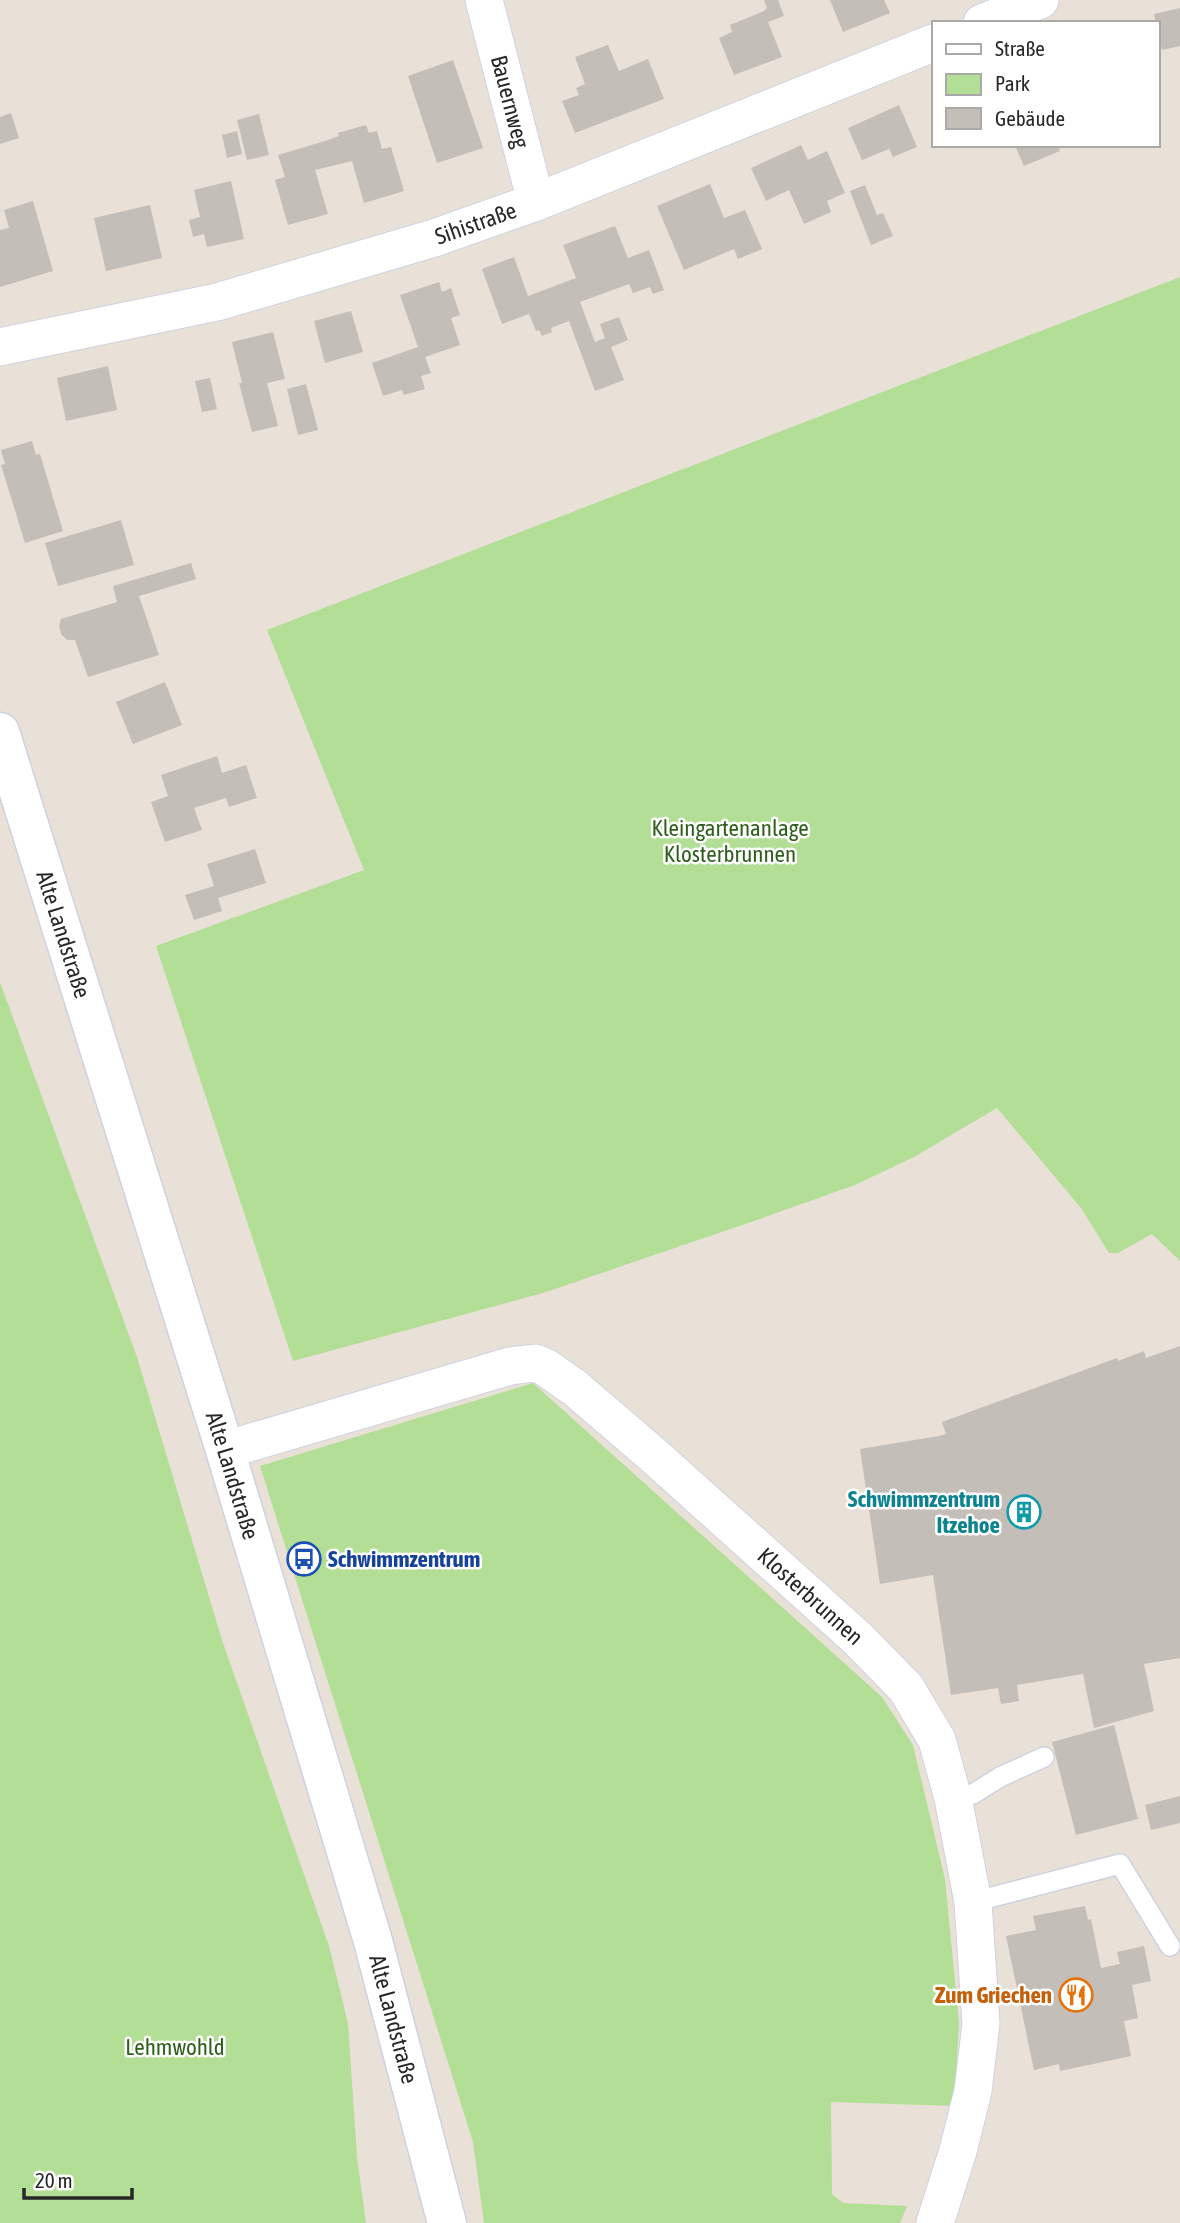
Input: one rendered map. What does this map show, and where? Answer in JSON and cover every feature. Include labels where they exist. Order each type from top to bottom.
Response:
[{"type":"street","name":"Bauernweg","points":[[484,0],[536,202]]},
{"type":"street","points":[[987,21],[1040,0]]},
{"type":"street","name":"Sihistraße","points":[[0,347],[217,302],[433,238],[536,202],[932,43]]},
{"type":"street","name":"Alte Landstraße","points":[[0,732],[225,1450],[373,1941],[447,2223]]},
{"type":"street","name":"Klosterbrunnen","points":[[225,1450],[510,1366],[535,1363],[575,1388],[690,1488],[840,1622],[906,1688],[937,1740],[953,1797],[973,1902],[980,2012],[978,2057],[958,2151],[935,2223]]},
{"type":"lane","points":[[953,1797],[973,1794],[1000,1777],[1044,1758]]},
{"type":"lane","points":[[973,1902],[1120,1864],[1170,1946]]},
{"type":"green space","name":"Kleingartenanlage Klosterbrunnen","points":[[1180,277],[1180,1261],[1152,1234],[1118,1253],[1109,1253],[1081,1208],[997,1108],[914,1157],[855,1185],[543,1293],[293,1361],[156,946],[364,870],[267,630]]},
{"type":"green space","name":"Lehmwohld","points":[[0,982],[137,1357],[222,1640],[329,1946],[348,2023],[357,2157],[366,2223],[0,2223]]},
{"type":"green space","points":[[533,1383],[882,1697],[913,1745],[945,1879],[959,2023],[954,2106],[831,2102],[832,2194],[843,2203],[907,2206],[900,2223],[484,2223],[473,2142],[260,1466]]},
{"type":"building","points":[[764,0],[778,0],[784,16],[768,22],[782,57],[734,75],[719,38],[732,32],[730,25],[764,11],[767,8]]},
{"type":"building","points":[[830,0],[884,0],[890,13],[843,32]]},
{"type":"building","points":[[1180,8],[1180,46],[1162,50],[1159,21],[1156,21],[1154,14]]},
{"type":"building","points":[[608,45],[619,71],[648,59],[664,99],[575,133],[562,101],[579,95],[576,88],[585,84],[575,57]]},
{"type":"building","points":[[453,60],[483,148],[437,163],[408,76]]},
{"type":"building","points":[[899,105],[917,147],[893,157],[889,149],[862,160],[848,128]]},
{"type":"building","points":[[11,113],[19,138],[0,144],[0,117]]},
{"type":"building","points":[[259,114],[269,155],[247,160],[237,120]]},
{"type":"building","points":[[366,125],[369,133],[377,131],[382,149],[391,147],[404,191],[364,203],[352,161],[315,170],[328,214],[288,225],[275,180],[285,177],[278,155]]},
{"type":"building","points":[[237,131],[242,154],[227,158],[222,135]]},
{"type":"building","points":[[801,145],[808,160],[827,151],[845,193],[827,201],[831,212],[804,224],[789,190],[766,201],[751,168]]},
{"type":"building","points":[[1059,147],[1060,151],[1024,166],[1016,148]]},
{"type":"building","points":[[231,181],[244,239],[207,247],[204,234],[193,237],[189,220],[200,217],[194,190]]},
{"type":"building","points":[[710,184],[724,218],[745,210],[762,249],[738,259],[734,249],[684,270],[657,206]]},
{"type":"building","points":[[865,185],[877,215],[883,213],[893,236],[871,245],[850,191]]},
{"type":"building","points":[[33,201],[53,271],[0,287],[0,230],[9,228],[4,210]]},
{"type":"building","points":[[150,205],[162,258],[106,271],[94,218]]},
{"type":"building","points":[[615,226],[628,258],[649,250],[664,290],[653,294],[650,287],[633,293],[629,284],[580,302],[595,342],[605,338],[600,324],[619,317],[628,340],[611,347],[624,380],[595,391],[569,321],[551,328],[552,332],[542,336],[539,330],[536,331],[529,314],[502,324],[482,269],[514,257],[528,296],[576,278],[563,245]]},
{"type":"building","points":[[439,282],[442,292],[451,288],[460,315],[451,318],[460,345],[425,357],[431,373],[421,376],[425,389],[404,395],[402,390],[383,396],[372,363],[418,347],[400,295]]},
{"type":"building","points":[[351,311],[363,352],[325,363],[314,321]]},
{"type":"building","points":[[273,332],[285,379],[267,383],[278,426],[252,432],[232,342]]},
{"type":"building","points":[[108,366],[117,410],[66,421],[57,378]]},
{"type":"building","points":[[210,378],[217,409],[202,412],[195,381]]},
{"type":"building","points":[[306,384],[318,430],[298,435],[287,389]]},
{"type":"building","points":[[32,441],[36,455],[40,454],[63,531],[25,543],[1,465],[5,464],[1,450]]},
{"type":"building","points":[[121,520],[134,565],[58,586],[45,543]]},
{"type":"building","points":[[191,563],[196,579],[139,596],[159,655],[88,677],[75,640],[67,640],[61,634],[61,619],[117,602],[113,586]]},
{"type":"building","points":[[165,682],[182,725],[133,744],[116,702]]},
{"type":"building","points":[[217,756],[222,773],[246,765],[257,798],[229,807],[226,798],[194,808],[202,830],[165,842],[151,802],[168,796],[161,775]]},
{"type":"building","points":[[255,849],[266,883],[218,898],[222,911],[194,920],[185,895],[214,886],[207,864]]},
{"type":"building","name":"Schwimmzentrum Itzehoe","points":[[1180,1346],[1180,1658],[1144,1664],[1154,1711],[1094,1728],[1083,1674],[1017,1685],[1019,1701],[1001,1704],[998,1688],[951,1695],[933,1575],[880,1584],[860,1449],[946,1434],[942,1422],[1117,1358],[1118,1361],[1144,1351],[1146,1358]]},
{"type":"building","points":[[1114,1725],[1138,1819],[1076,1835],[1052,1742]]},
{"type":"building","points":[[1180,1796],[1180,1823],[1151,1830],[1145,1805]]},
{"type":"building","name":"Zum Griechen","points":[[1085,1906],[1088,1920],[1091,1919],[1101,1968],[1120,1964],[1117,1952],[1144,1946],[1151,1981],[1132,1985],[1138,2018],[1124,2021],[1131,2056],[1060,2071],[1059,2064],[1034,2070],[1006,1936],[1036,1930],[1033,1916]]},
{"type":"place","name":"Schwimmzentrum Itzehoe","points":[[1024,1512]]},
{"type":"place","name":"Schwimmzentrum","points":[[304,1559]]},
{"type":"place","name":"Zum Griechen","points":[[1076,1995]]}]
